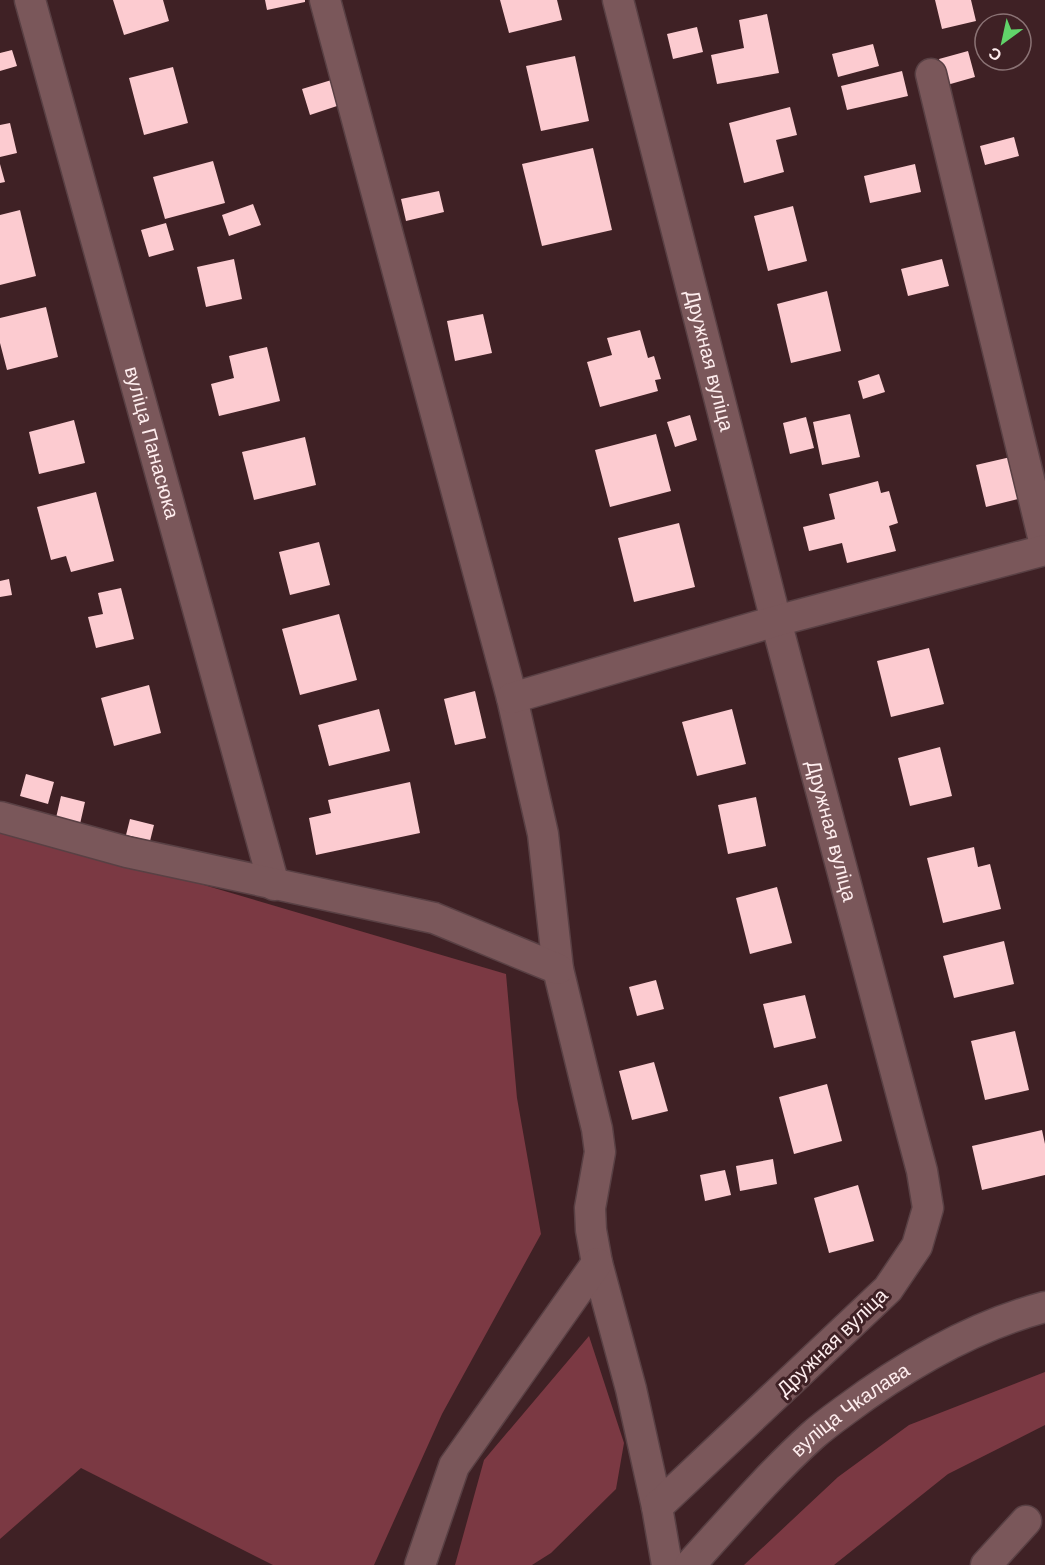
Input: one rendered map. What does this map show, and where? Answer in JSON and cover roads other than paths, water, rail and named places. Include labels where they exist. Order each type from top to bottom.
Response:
[{"type":"street","name":"вуліца Панасюка","points":[[30,0],[274,885]]},
{"type":"street","points":[[326,0],[512,698],[543,834],[558,969],[597,1129],[600,1152],[590,1208],[591,1230],[597,1263],[631,1389],[668,1565]]},
{"type":"street","name":"Дружная вуліца","points":[[618,0],[776,621],[922,1171],[928,1208],[917,1246],[888,1290],[657,1507]]},
{"type":"street","points":[[931,74],[1045,545]]},
{"type":"street","points":[[512,698],[776,621],[1045,550]]},
{"type":"street","points":[[0,817],[127,852],[434,918],[558,969]]},
{"type":"street","points":[[420,1565],[454,1466],[597,1263]]},
{"type":"street","name":"вуліца Чкалава","points":[[690,1565],[754,1494],[813,1435],[864,1396],[908,1368],[958,1341],[1020,1314],[1045,1307]]},
{"type":"street","points":[[986,1565],[1026,1521]]}]
